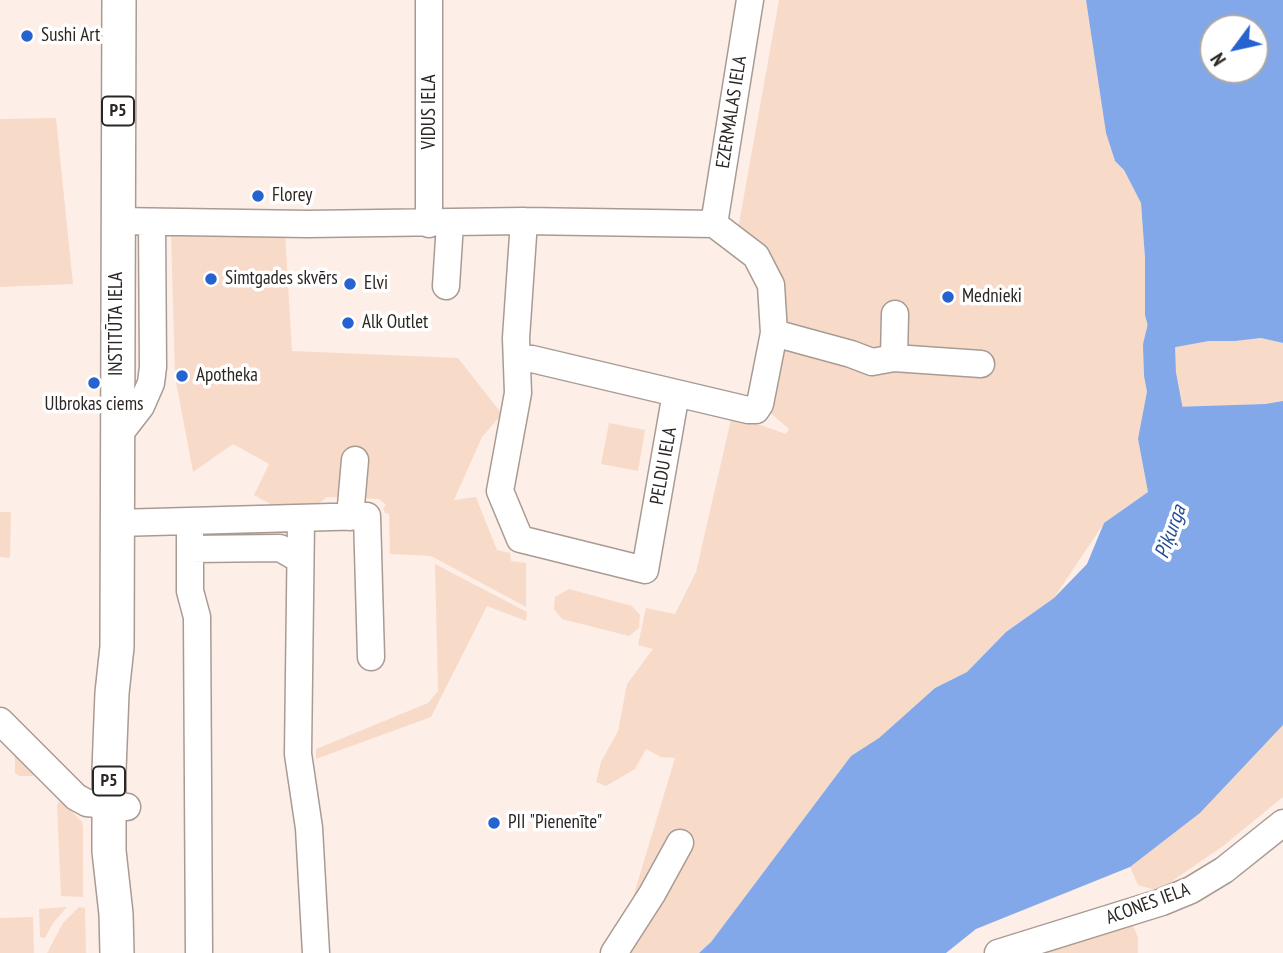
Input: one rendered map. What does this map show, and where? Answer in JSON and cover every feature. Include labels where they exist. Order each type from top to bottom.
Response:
[{"type":"main road","name":"INSTITŪTA IELA","points":[[117,953],[117,914],[128,850],[118,806],[126,721],[117,647],[119,0]]},
{"type":"street","name":"VIDUS IELA","points":[[429,0],[440,223],[446,286]]},
{"type":"street","name":"EZERMALAS IELA","points":[[714,224],[750,0]]},
{"type":"street","points":[[118,221],[714,224],[756,256],[771,285],[774,333],[760,404],[756,410],[532,359],[517,358]]},
{"type":"street","name":"PELDU IELA","points":[[524,221],[516,338],[518,393],[500,491],[520,539],[645,570],[676,393]]},
{"type":"street","points":[[117,437],[141,406],[152,375],[152,222]]},
{"type":"street","points":[[894,358],[895,314]]},
{"type":"street","points":[[774,333],[873,362],[894,358],[981,365]]},
{"type":"street","points":[[355,460],[371,657]]},
{"type":"street","points":[[117,523],[359,517]]},
{"type":"street","points":[[300,520],[298,754],[309,828],[316,953]]},
{"type":"street","points":[[190,521],[190,591],[197,617],[199,953]]},
{"type":"street","points":[[191,549],[280,548],[299,559]]},
{"type":"street","points":[[4,732],[37,777],[88,803],[118,806]]},
{"type":"street","name":"ACONES IELA","points":[[998,953],[1163,902],[1191,890],[1224,870],[1283,823]]},
{"type":"street","points":[[614,953],[652,894],[680,843]]},
{"type":"shaded area","points":[[779,0],[1086,0],[1106,133],[1115,161],[1124,170],[1141,203],[1145,315],[1165,349],[1209,341],[1261,338],[1283,343],[1283,401],[1172,407],[1145,421],[1138,439],[1148,492],[1104,523],[1054,598],[1006,632],[967,672],[935,688],[879,738],[851,756],[711,942],[699,953],[602,953],[628,914],[675,758],[661,757],[646,749],[635,769],[606,786],[596,782],[601,762],[618,731],[627,684],[653,649],[638,645],[646,608],[675,614],[696,572],[732,415],[786,434],[789,429],[760,404],[774,333],[738,229]]},
{"type":"shaded area","points":[[56,118],[73,284],[0,287],[0,119]]},
{"type":"shaded area","points":[[285,231],[292,351],[458,358],[502,414],[482,437],[454,500],[476,497],[497,550],[510,553],[511,561],[526,563],[526,607],[431,556],[390,554],[389,514],[385,513],[383,508],[386,505],[379,499],[327,497],[312,509],[281,510],[254,495],[269,464],[233,444],[193,472],[175,377],[171,234]]},
{"type":"shaded area","points":[[609,423],[645,430],[638,471],[601,464]]},
{"type":"shaded area","points":[[0,512],[11,512],[10,558],[0,557]]},
{"type":"shaded area","points":[[435,564],[527,612],[526,621],[487,606],[431,717],[316,759],[316,749],[428,703],[438,691]]},
{"type":"shaded area","points":[[569,589],[632,606],[640,615],[639,628],[629,636],[562,619],[554,609],[555,597]]},
{"type":"shaded area","points":[[1283,725],[1283,797],[1223,846],[1158,891],[1138,885],[1130,867],[1200,813]]},
{"type":"shaded area","points":[[15,753],[36,771],[33,776],[19,776],[15,773]]},
{"type":"shaded area","points":[[61,800],[82,822],[83,897],[61,896],[57,805]]},
{"type":"shaded area","points":[[67,907],[53,923],[45,938],[40,937],[39,909]]},
{"type":"shaded area","points":[[79,907],[85,908],[86,953],[47,953],[63,923]]},
{"type":"shaded area","points":[[33,917],[34,953],[0,953],[0,918]]},
{"type":"shaded area","points":[[1132,923],[1138,938],[1138,953],[1023,953]]},
{"type":"water","points":[[1086,0],[1283,0],[1283,343],[1261,338],[1209,341],[1165,349],[1153,345],[1145,315],[1141,203],[1124,170],[1115,161],[1106,133]]},
{"type":"water","points":[[1170,375],[1172,407],[1283,401],[1283,725],[1200,813],[1130,867],[976,929],[946,953],[699,953],[711,942],[851,756],[879,738],[935,688],[967,672],[1006,632],[1054,598],[1087,564],[1104,523],[1148,492],[1138,439],[1150,376]]},
{"type":"waterway","name":"Piķurga","points":[[1168,417],[1160,374],[1159,346],[1170,307]]},
{"type":"place","name":"Sushi Art","points":[[27,36]]},
{"type":"place","name":"Florey","points":[[258,196]]},
{"type":"place","name":"Simtgades skvērs","points":[[211,279]]},
{"type":"place","name":"Elvi","points":[[350,284]]},
{"type":"place","name":"Mednieki","points":[[948,297]]},
{"type":"place","name":"Alk Outlet","points":[[348,323]]},
{"type":"place","name":"Apotheka","points":[[182,376]]},
{"type":"place","name":"Ulbrokas ciems","points":[[94,383]]},
{"type":"place","name":"PII \"Pienenīte\"","points":[[494,823]]}]
